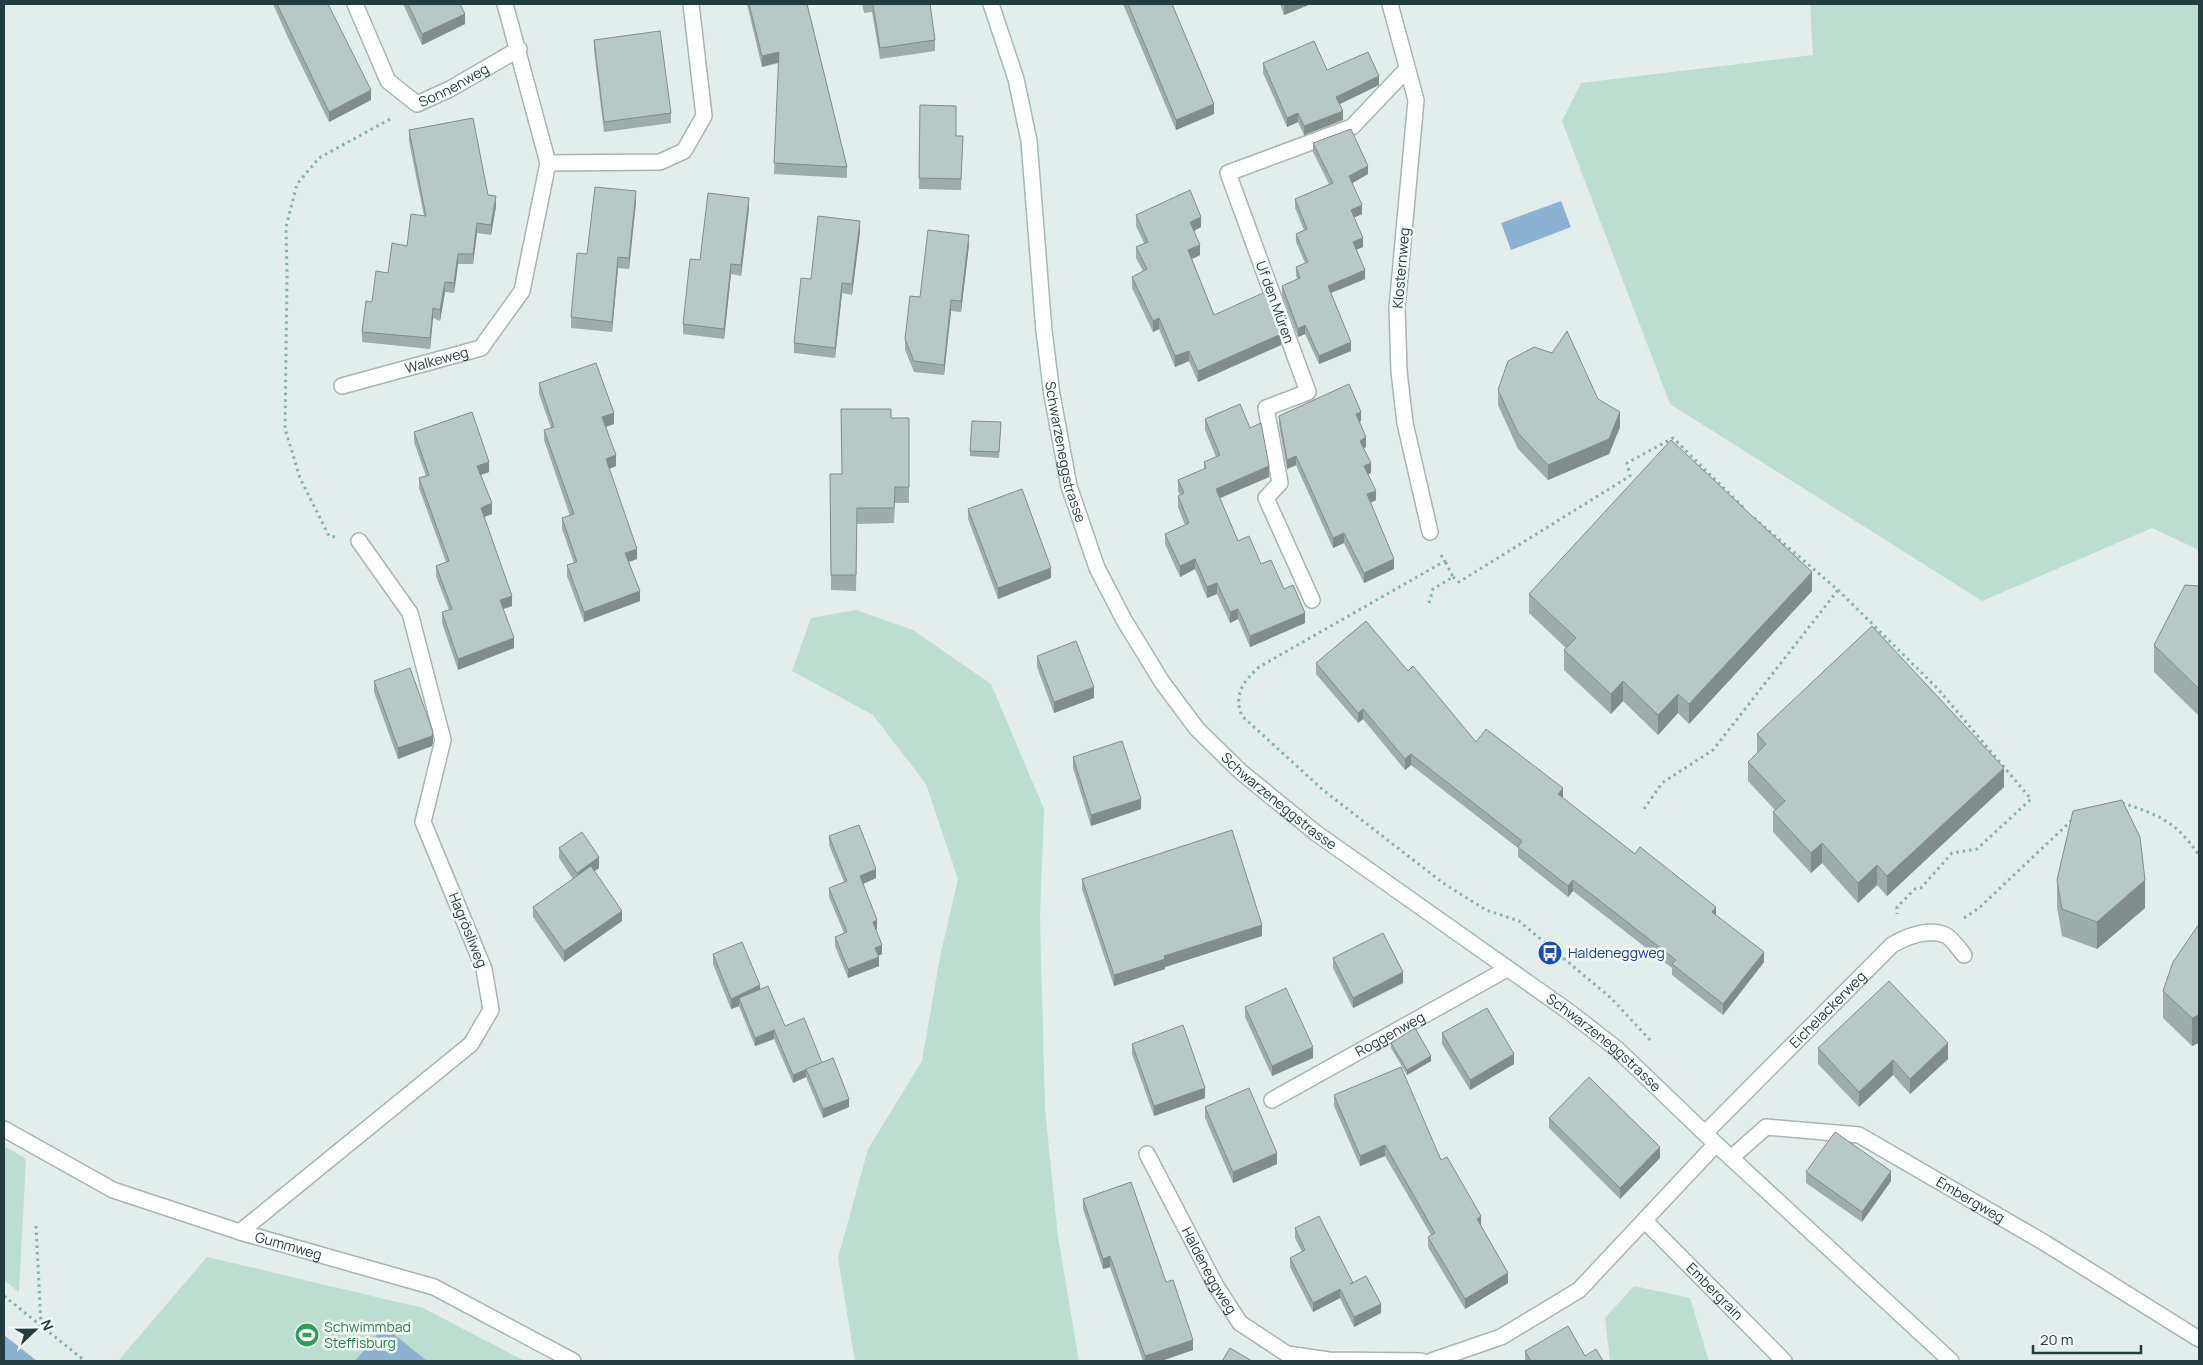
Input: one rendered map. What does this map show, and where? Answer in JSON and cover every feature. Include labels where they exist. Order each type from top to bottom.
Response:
[{"type":"street","name":"Sonnenweg","points":[[354,4],[388,81],[417,104],[450,89],[519,49]]},
{"type":"street","name":"Walkeweg","points":[[342,386],[481,348],[522,291],[548,162],[519,49],[505,4]]},
{"type":"street","points":[[548,162],[660,162],[684,151],[704,116],[691,4]]},
{"type":"street","name":"Schwarzeneggstrasse","points":[[991,4],[1016,79],[1029,141],[1044,331],[1052,395],[1069,486],[1097,568],[1124,620],[1162,682],[1197,729],[1241,772],[1316,833],[1568,1011],[1616,1049],[1731,1158],[1952,1361]]},
{"type":"street","name":"Klosternweg","points":[[1390,4],[1416,100],[1397,308],[1399,371],[1405,423],[1430,532]]},
{"type":"street","name":"Uf den Müren","points":[[1312,600],[1266,498],[1280,483],[1266,408],[1308,392],[1228,173],[1352,126],[1407,69]]},
{"type":"street","name":"Hagrösliweg","points":[[240,1232],[471,1044],[491,1010],[484,969],[423,822],[443,740],[410,613],[358,541]]},
{"type":"street","name":"Eichelackerweg","points":[[1705,1133],[1892,945],[1907,938],[1929,932],[1946,935],[1964,955]]},
{"type":"street","name":"Roggenweg","points":[[1272,1100],[1507,969]]},
{"type":"street","name":"Embergweg","points":[[1731,1158],[1766,1127],[1859,1135],[2053,1248],[2199,1339]]},
{"type":"street","name":"Gummweg","points":[[4,1129],[113,1190],[240,1232],[434,1287],[573,1361]]},
{"type":"street","points":[[1431,1361],[1501,1337],[1579,1290],[1716,1144]]},
{"type":"street","name":"Haldeneggweg","points":[[1147,1154],[1216,1286],[1240,1323],[1287,1354],[1329,1360],[1421,1361]]},
{"type":"street","name":"Embergrain","points":[[1645,1220],[1784,1361]]},
{"type":"path","points":[[358,541],[329,536],[300,478],[285,429],[286,227],[298,184],[319,158],[417,104]]},
{"type":"path","points":[[1430,532],[1453,576],[1460,582],[1630,476],[1626,463],[1673,438],[1750,514],[1838,590],[1938,689],[2030,799],[1977,849],[1952,853],[1921,888],[1915,889],[1897,907]]},
{"type":"path","points":[[1445,562],[1259,666],[1246,680],[1238,694],[1239,708],[1242,716],[1323,790],[1443,883],[1486,910],[1519,921],[1611,998],[1656,1047]]},
{"type":"path","points":[[1429,603],[1433,589],[1453,576]]},
{"type":"path","points":[[1644,809],[1662,782],[1713,750],[1838,590]]},
{"type":"path","points":[[2120,803],[2147,811],[2174,824],[2199,855]]},
{"type":"path","points":[[1961,920],[1979,908],[2076,818]]},
{"type":"path","points":[[36,1226],[42,1326]]},
{"type":"path","points":[[4,1296],[85,1361]]},
{"type":"green space","points":[[1810,4],[2199,4],[2199,550],[2152,528],[1982,601],[1670,404],[1562,121],[1581,83],[1813,55]]},
{"type":"green space","points":[[856,610],[913,630],[991,684],[1044,809],[1040,918],[1045,1109],[1058,1237],[1079,1361],[855,1361],[838,1258],[868,1149],[922,1061],[940,957],[958,879],[926,784],[873,715],[792,671],[811,618]]},
{"type":"green space","points":[[4,1146],[26,1159],[19,1292],[4,1280]]},
{"type":"green space","name":"Schwimmbad Steffisburg","points":[[207,1257],[423,1308],[525,1361],[118,1361]]},
{"type":"green space","points":[[1634,1286],[1690,1298],[1709,1361],[1610,1361],[1605,1318]]},
{"type":"water","points":[[1561,201],[1571,227],[1511,250],[1501,223]]},
{"type":"water","points":[[384,1326],[427,1361],[355,1361]]},
{"type":"water","points":[[4,1335],[37,1361],[4,1361]]},
{"type":"building","points":[[277,4],[328,4],[371,90],[329,112]]},
{"type":"building","points":[[408,4],[460,4],[465,14],[422,34]]},
{"type":"building","points":[[749,4],[807,4],[847,167],[774,163],[779,52],[762,56]]},
{"type":"building","points":[[873,4],[930,4],[935,40],[880,48]]},
{"type":"building","points":[[1128,4],[1172,4],[1214,104],[1176,120]]},
{"type":"building","points":[[660,31],[671,113],[604,122],[594,40]]},
{"type":"building","points":[[1314,41],[1327,70],[1368,52],[1379,76],[1336,97],[1343,111],[1304,126],[1298,113],[1287,118],[1263,63]]},
{"type":"building","points":[[920,105],[956,106],[956,136],[963,136],[961,179],[919,178]]},
{"type":"building","points":[[473,118],[488,195],[496,196],[491,225],[477,223],[473,254],[458,254],[454,283],[445,282],[440,310],[433,308],[430,338],[362,332],[366,301],[372,302],[376,271],[388,273],[392,243],[407,246],[411,214],[426,216],[409,130]]},
{"type":"building","points":[[1351,129],[1368,166],[1349,176],[1362,205],[1351,210],[1363,238],[1353,242],[1365,270],[1328,286],[1351,342],[1319,356],[1305,325],[1298,329],[1282,286],[1300,278],[1296,267],[1308,262],[1296,234],[1307,229],[1295,199],[1333,183],[1313,143]]},
{"type":"building","points":[[595,187],[636,191],[629,258],[618,257],[612,322],[571,317],[577,253],[587,254]]},
{"type":"building","points":[[1190,190],[1201,217],[1190,222],[1200,245],[1188,250],[1214,315],[1265,292],[1281,334],[1198,371],[1189,351],[1175,356],[1159,318],[1153,321],[1132,277],[1147,269],[1136,247],[1148,242],[1136,215]]},
{"type":"building","points":[[708,193],[749,198],[741,265],[731,264],[724,329],[683,324],[690,259],[700,260]]},
{"type":"building","points":[[818,216],[860,221],[852,284],[842,283],[835,348],[794,343],[801,278],[811,279]]},
{"type":"building","points":[[928,230],[969,235],[961,301],[951,300],[944,365],[914,361],[905,339],[910,296],[920,297]]},
{"type":"building","points":[[1567,331],[1598,399],[1620,412],[1609,439],[1548,465],[1518,433],[1498,390],[1508,361],[1534,347],[1552,353]]},
{"type":"building","points":[[596,363],[614,413],[602,417],[616,455],[606,459],[637,549],[625,553],[640,591],[584,612],[567,565],[577,562],[562,518],[574,514],[544,430],[554,427],[539,383]]},
{"type":"building","points":[[1349,384],[1361,412],[1356,414],[1366,437],[1360,441],[1371,463],[1364,466],[1376,491],[1367,494],[1394,559],[1364,573],[1344,533],[1333,538],[1296,456],[1287,460],[1279,416]]},
{"type":"building","points":[[1240,404],[1250,428],[1261,423],[1269,466],[1216,489],[1238,541],[1249,536],[1261,564],[1271,560],[1284,589],[1293,585],[1305,613],[1250,636],[1238,609],[1230,612],[1217,583],[1207,587],[1195,559],[1180,566],[1165,534],[1189,523],[1178,496],[1184,493],[1178,480],[1206,468],[1204,462],[1220,455],[1205,419]]},
{"type":"building","points":[[841,409],[891,409],[891,418],[909,418],[909,487],[895,487],[894,508],[857,508],[856,575],[831,575],[830,474],[842,474]]},
{"type":"building","points":[[472,412],[489,462],[477,466],[492,503],[481,508],[512,596],[500,600],[514,638],[458,659],[442,612],[452,609],[436,566],[449,561],[419,478],[429,475],[414,432]]},
{"type":"building","points":[[972,421],[1001,422],[999,452],[970,451]]},
{"type":"building","points":[[1671,440],[1812,572],[1689,704],[1678,694],[1658,715],[1623,681],[1611,694],[1564,650],[1576,638],[1529,594]]},
{"type":"building","points":[[1022,489],[1051,568],[998,588],[968,509]]},
{"type":"building","points":[[2185,585],[2199,586],[2199,689],[2154,645]]},
{"type":"building","points":[[1366,621],[1408,671],[1413,666],[1476,742],[1486,729],[1563,788],[1558,794],[1635,854],[1640,847],[1716,907],[1712,912],[1764,952],[1723,1004],[1672,964],[1676,960],[1573,880],[1568,886],[1518,847],[1522,841],[1411,754],[1405,759],[1363,709],[1358,713],[1316,663]]},
{"type":"building","points":[[1872,626],[2004,768],[1887,876],[1877,865],[1858,883],[1822,843],[1811,853],[1773,812],[1785,801],[1748,762],[1766,744],[1757,734]]},
{"type":"building","points":[[1076,641],[1094,687],[1054,702],[1037,656]]},
{"type":"building","points":[[410,668],[433,732],[432,736],[398,748],[374,681]]},
{"type":"building","points":[[1122,741],[1141,799],[1091,815],[1073,757]]},
{"type":"building","points":[[2122,800],[2140,837],[2145,880],[2097,922],[2062,909],[2057,880],[2073,811]]},
{"type":"building","points":[[859,825],[876,869],[860,876],[877,920],[873,922],[882,945],[875,948],[879,957],[848,969],[835,937],[847,932],[829,888],[847,881],[829,836]]},
{"type":"building","points":[[1232,830],[1262,925],[1164,956],[1165,959],[1114,975],[1082,879]]},
{"type":"building","points":[[582,832],[599,857],[577,873],[559,848]]},
{"type":"building","points":[[591,866],[622,911],[564,951],[533,907]]},
{"type":"building","points":[[2199,924],[2199,1015],[2192,1018],[2163,991],[2173,962]]},
{"type":"building","points":[[1383,933],[1403,972],[1353,998],[1333,958]]},
{"type":"building","points":[[742,942],[760,985],[731,999],[713,954]]},
{"type":"building","points":[[1889,981],[1948,1043],[1910,1079],[1893,1060],[1859,1092],[1818,1048]]},
{"type":"building","points":[[768,986],[785,1026],[804,1018],[822,1063],[793,1075],[774,1030],[755,1038],[739,998]]},
{"type":"building","points":[[1286,988],[1313,1047],[1272,1066],[1245,1007]]},
{"type":"building","points":[[1487,1008],[1514,1054],[1470,1080],[1442,1033]]},
{"type":"building","points":[[1183,1025],[1205,1088],[1154,1106],[1132,1044]]},
{"type":"building","points":[[1415,1028],[1431,1056],[1407,1070],[1391,1043]]},
{"type":"building","points":[[833,1058],[849,1099],[823,1109],[806,1069]]},
{"type":"building","points":[[1401,1067],[1441,1160],[1447,1157],[1481,1216],[1477,1219],[1508,1273],[1465,1299],[1428,1237],[1435,1233],[1385,1145],[1360,1156],[1334,1095]]},
{"type":"building","points":[[1589,1077],[1660,1147],[1620,1188],[1549,1118]]},
{"type":"building","points":[[1249,1088],[1277,1153],[1233,1172],[1205,1107]]},
{"type":"building","points":[[1835,1132],[1891,1171],[1862,1212],[1806,1172]]},
{"type":"building","points":[[1131,1182],[1166,1282],[1173,1280],[1193,1340],[1145,1356],[1110,1256],[1103,1259],[1083,1199]]},
{"type":"building","points":[[1319,1216],[1353,1283],[1366,1276],[1381,1304],[1354,1317],[1340,1289],[1313,1303],[1290,1258],[1305,1250],[1295,1228]]},
{"type":"building","points":[[1568,1326],[1585,1356],[1596,1349],[1603,1361],[1531,1361],[1525,1351]]},
{"type":"building","points":[[1230,1348],[1252,1361],[1222,1361]]},
{"type":"place","name":"Haldeneggweg","points":[[1550,953]]},
{"type":"place","name":"Schwimmbad Steffisburg","points":[[307,1335]]}]
